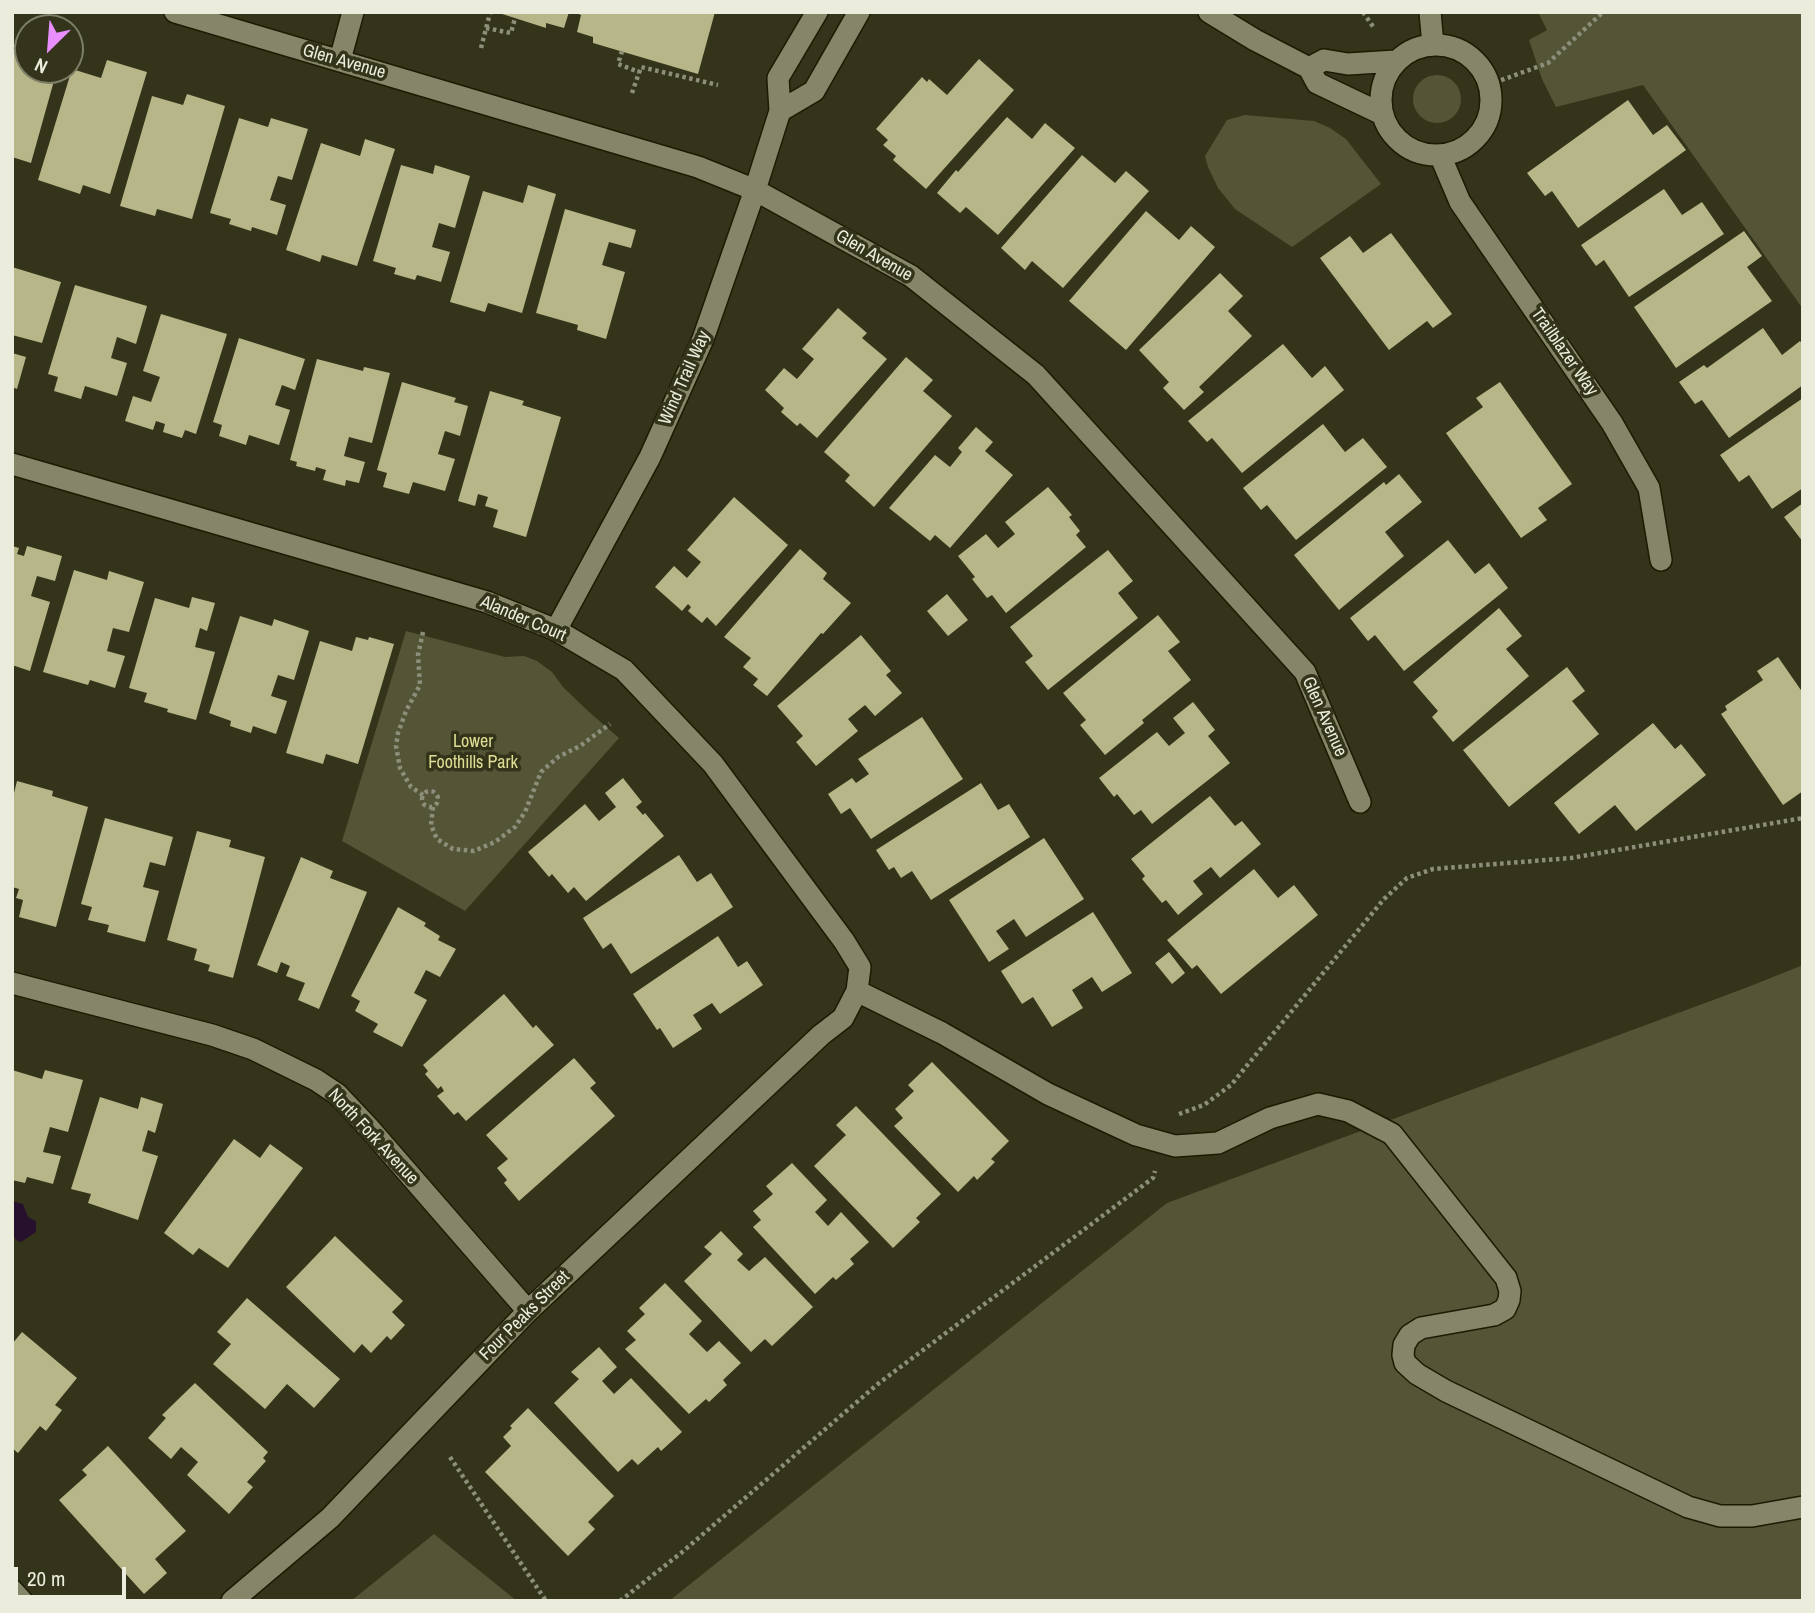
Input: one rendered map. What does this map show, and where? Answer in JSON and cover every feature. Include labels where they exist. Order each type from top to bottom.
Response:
[{"type":"street","name":"Glen Avenue","points":[[175,12],[698,167],[755,190],[911,276],[1036,375],[1305,672],[1360,802]]},
{"type":"street","points":[[340,60],[353,12]]},
{"type":"street","name":"Wind Trail Way","points":[[556,629],[650,457],[703,339],[755,190],[779,111],[778,78],[817,12]]},
{"type":"street","points":[[779,111],[814,91],[859,12]]},
{"type":"street","points":[[1209,12],[1309,68],[1317,83],[1382,114]]},
{"type":"street","points":[[1430,12],[1433,45]]},
{"type":"street","points":[[1433,45],[1466,53],[1478,65],[1491,96],[1483,129],[1472,142],[1457,151],[1440,155],[1410,149],[1388,128],[1382,114],[1382,97],[1396,61],[1416,48],[1433,45]]},
{"type":"street","points":[[1309,68],[1324,60],[1348,64],[1396,61]]},
{"type":"street","name":"Trailblazer Way","points":[[1440,155],[1460,202],[1612,422],[1649,488],[1661,559]]},
{"type":"street","name":"Alander Court","points":[[12,464],[487,602],[556,629],[624,670],[713,764],[844,941],[860,967],[857,991]]},
{"type":"street","name":"North Fork Avenue","points":[[12,983],[212,1035],[253,1049],[316,1080],[337,1094],[369,1128],[528,1311]]},
{"type":"street","points":[[857,991],[942,1032],[1048,1094],[1136,1135],[1175,1146],[1218,1143],[1270,1118],[1318,1104],[1348,1111],[1392,1134],[1506,1278],[1510,1291],[1510,1300],[1504,1309],[1494,1315],[1421,1328],[1410,1335],[1404,1345],[1403,1355],[1405,1363],[1417,1374],[1446,1391],[1688,1507],[1720,1516],[1752,1516],[1803,1507]]},
{"type":"street","name":"Four Peaks Street","points":[[232,1601],[330,1518],[528,1311],[821,1035],[843,1018],[857,991]]},
{"type":"street","points":[[12,1590],[22,1601]]},
{"type":"path","points":[[1363,12],[1374,28]]},
{"type":"path","points":[[1488,85],[1548,63],[1603,12]]},
{"type":"path","points":[[481,48],[490,13]]},
{"type":"path","points":[[486,28],[511,33],[515,18]]},
{"type":"path","points":[[622,51],[618,64],[639,72]]},
{"type":"path","points":[[632,93],[641,67],[718,85]]},
{"type":"path","points":[[423,632],[418,655],[420,685],[406,711],[396,746],[400,768],[411,787],[423,795]]},
{"type":"path","points":[[423,795],[428,791],[436,793],[438,801],[433,807],[431,825],[438,839],[453,849],[474,851],[495,842],[515,827],[541,772],[558,757],[580,746],[610,723]]},
{"type":"path","points":[[423,795],[424,805],[433,807]]},
{"type":"path","points":[[1173,1116],[1204,1105],[1231,1085],[1384,899],[1407,878],[1433,869],[1571,859],[1803,818]]},
{"type":"path","points":[[620,1601],[681,1553],[879,1383],[1153,1178],[1156,1165]]},
{"type":"path","points":[[450,1457],[546,1601]]},
{"type":"green space","points":[[1538,12],[1803,12],[1803,309],[1643,85],[1556,107],[1542,79],[1529,40],[1547,30]]},
{"type":"green space","points":[[1437,75],[1454,82],[1461,99],[1454,116],[1437,123],[1420,116],[1413,99],[1420,82]]},
{"type":"green space","points":[[1245,115],[1314,121],[1330,128],[1346,139],[1381,184],[1292,247],[1235,209],[1218,188],[1208,167],[1205,156],[1227,120]]},
{"type":"green space","name":"Lower Foothills Park","points":[[406,631],[505,657],[524,656],[537,661],[552,672],[563,687],[619,738],[465,911],[342,841]]},
{"type":"green space","points":[[1803,965],[1803,1601],[669,1601],[1167,1203]]},
{"type":"green space","points":[[434,1534],[517,1601],[351,1601]]},
{"type":"shaded area","points":[[12,1201],[23,1204],[28,1217],[36,1221],[36,1232],[21,1242],[16,1240],[12,1232]]},
{"type":"building","points":[[496,12],[569,12],[564,28],[546,23],[546,28]]},
{"type":"building","points":[[574,12],[715,12],[698,74],[593,43],[593,37],[577,32],[581,15]]},
{"type":"building","points":[[12,44],[14,84],[53,84],[31,163],[12,157]]},
{"type":"building","points":[[979,59],[1014,90],[926,189],[893,160],[896,156],[883,145],[888,140],[876,129],[922,77],[927,82],[929,79],[947,95]]},
{"type":"building","points":[[107,60],[147,72],[110,194],[83,185],[80,194],[38,180],[67,84],[84,84],[84,73],[101,78]]},
{"type":"building","points":[[187,94],[225,106],[192,219],[157,209],[155,216],[120,206],[152,96],[183,105]]},
{"type":"building","points":[[1628,100],[1653,135],[1667,125],[1686,150],[1578,228],[1552,191],[1545,196],[1527,173]]},
{"type":"building","points":[[1007,117],[1032,139],[1045,123],[1075,148],[998,235],[966,207],[960,213],[937,193]]},
{"type":"building","points":[[239,118],[268,127],[271,118],[308,129],[292,180],[278,176],[270,200],[286,205],[277,235],[252,227],[251,231],[229,224],[231,219],[210,213]]},
{"type":"building","points":[[365,139],[395,149],[357,266],[322,255],[320,262],[286,250],[321,143],[360,156]]},
{"type":"building","points":[[1082,155],[1115,183],[1126,171],[1149,191],[1063,288],[1032,261],[1025,270],[1001,248]]},
{"type":"building","points":[[401,165],[433,174],[435,165],[470,176],[455,228],[439,223],[432,247],[450,252],[441,282],[417,275],[415,280],[394,274],[396,268],[373,261]]},
{"type":"building","points":[[528,185],[556,194],[522,313],[488,303],[485,312],[450,302],[483,191],[523,203]]},
{"type":"building","points":[[1664,189],[1682,215],[1702,202],[1724,234],[1629,297],[1604,260],[1596,266],[1581,245]]},
{"type":"building","points":[[565,209],[636,230],[631,248],[609,242],[602,265],[625,272],[606,339],[577,330],[578,325],[536,313]]},
{"type":"building","points":[[1146,211],[1179,240],[1191,226],[1215,247],[1126,350],[1069,301]]},
{"type":"building","points":[[1744,231],[1762,256],[1747,267],[1772,301],[1676,368],[1634,307]]},
{"type":"building","points":[[1391,233],[1452,314],[1433,328],[1427,321],[1389,350],[1320,258],[1350,236],[1363,253]]},
{"type":"building","points":[[12,267],[61,282],[42,343],[12,335]]},
{"type":"building","points":[[1220,273],[1243,296],[1228,311],[1252,336],[1199,387],[1204,392],[1184,410],[1163,388],[1169,382],[1139,350]]},
{"type":"building","points":[[75,285],[147,306],[136,344],[117,337],[111,358],[127,363],[117,396],[85,386],[81,399],[54,391],[58,377],[48,374]]},
{"type":"building","points":[[838,308],[867,333],[862,338],[887,359],[817,438],[800,423],[797,426],[781,412],[784,408],[765,390],[784,368],[797,379],[814,359],[802,349]]},
{"type":"building","points":[[161,314],[227,334],[196,434],[185,430],[182,438],[163,432],[165,424],[156,421],[153,430],[125,421],[133,396],[151,402],[160,377],[143,371]]},
{"type":"building","points":[[1763,328],[1782,355],[1800,341],[1803,345],[1803,385],[1729,438],[1702,400],[1695,404],[1679,382],[1704,365],[1707,368]]},
{"type":"building","points":[[239,338],[305,359],[295,390],[282,385],[275,405],[290,410],[279,445],[249,435],[246,445],[219,436],[222,425],[213,422]]},
{"type":"building","points":[[1283,344],[1312,378],[1325,366],[1344,390],[1242,473],[1212,438],[1207,442],[1188,421]]},
{"type":"building","points":[[12,353],[26,357],[17,389],[12,387]]},
{"type":"building","points":[[906,357],[933,380],[923,391],[952,416],[874,507],[845,481],[850,475],[824,452]]},
{"type":"building","points":[[317,359],[363,371],[364,367],[390,373],[372,443],[349,437],[344,456],[365,462],[359,483],[346,480],[345,486],[323,480],[326,470],[316,467],[315,471],[296,466],[297,462],[290,460]]},
{"type":"building","points":[[402,382],[456,398],[454,402],[468,406],[460,436],[445,431],[438,454],[455,459],[445,491],[413,482],[409,494],[383,487],[387,473],[377,470]]},
{"type":"building","points":[[1500,382],[1572,484],[1538,508],[1547,520],[1521,538],[1446,433],[1483,407],[1476,398]]},
{"type":"building","points":[[490,391],[524,401],[522,405],[561,417],[526,537],[493,527],[498,510],[485,506],[488,497],[478,494],[475,506],[458,501]]},
{"type":"building","points":[[1803,398],[1803,488],[1772,509],[1749,475],[1739,482],[1720,455]]},
{"type":"building","points":[[1323,424],[1345,452],[1363,438],[1387,467],[1296,540],[1267,505],[1261,510],[1243,488]]},
{"type":"building","points":[[976,427],[993,442],[985,451],[1013,475],[950,548],[935,535],[930,541],[889,508],[935,455],[950,467],[962,452],[958,448]]},
{"type":"building","points":[[1399,474],[1422,502],[1385,532],[1404,556],[1339,610],[1294,555],[1384,482],[1386,485]]},
{"type":"building","points":[[1048,487],[1072,515],[1069,517],[1080,531],[1076,535],[1086,547],[1006,613],[992,595],[987,598],[958,556],[986,534],[998,548],[1015,534],[1005,522]]},
{"type":"building","points":[[734,497],[788,545],[716,626],[707,617],[702,623],[688,611],[691,607],[688,604],[682,611],[655,587],[674,566],[687,578],[701,562],[687,550]]},
{"type":"building","points":[[1803,503],[1803,542],[1784,517]]},
{"type":"building","points":[[1448,540],[1475,574],[1489,563],[1508,588],[1404,671],[1375,635],[1368,641],[1350,618]]},
{"type":"building","points":[[12,546],[19,548],[17,554],[24,556],[27,546],[62,556],[55,581],[37,576],[31,596],[50,602],[30,671],[12,665]]},
{"type":"building","points":[[800,549],[827,573],[823,579],[851,603],[823,634],[821,633],[767,696],[753,685],[758,679],[743,667],[751,658],[724,637]]},
{"type":"building","points":[[1108,550],[1133,581],[1118,593],[1138,618],[1048,690],[1025,662],[1033,656],[1010,627]]},
{"type":"building","points":[[74,570],[107,580],[109,571],[144,582],[129,632],[113,628],[107,651],[125,656],[115,688],[90,680],[88,685],[43,672]]},
{"type":"building","points":[[947,594],[968,620],[948,636],[927,611]]},
{"type":"building","points":[[192,597],[215,603],[207,631],[200,628],[195,647],[215,652],[196,720],[144,702],[147,693],[129,688],[155,598],[189,608]]},
{"type":"building","points":[[1499,608],[1522,636],[1506,649],[1529,676],[1453,742],[1432,717],[1438,711],[1413,682]]},
{"type":"building","points":[[1158,615],[1180,642],[1168,651],[1191,680],[1105,755],[1080,725],[1086,720],[1063,693]]},
{"type":"building","points":[[240,616],[272,626],[274,619],[309,631],[294,680],[278,675],[271,696],[287,701],[276,734],[253,726],[251,733],[230,726],[231,721],[209,713]]},
{"type":"building","points":[[861,635],[891,671],[886,675],[902,693],[875,716],[865,705],[848,719],[858,731],[816,766],[796,742],[803,736],[777,706]]},
{"type":"building","points":[[356,637],[368,640],[369,637],[394,644],[358,764],[326,754],[323,764],[286,753],[320,641],[352,651]]},
{"type":"building","points":[[1778,657],[1803,693],[1803,791],[1783,805],[1721,714],[1727,710],[1725,706],[1763,680],[1757,671]]},
{"type":"building","points":[[1567,667],[1585,691],[1572,701],[1599,734],[1509,807],[1463,750]]},
{"type":"building","points":[[1193,702],[1215,730],[1208,736],[1230,763],[1152,824],[1141,810],[1134,815],[1117,794],[1114,797],[1099,778],[1157,732],[1169,746],[1185,733],[1173,718]]},
{"type":"building","points":[[922,717],[963,779],[871,839],[850,808],[841,814],[828,794],[852,778],[856,783],[869,774],[858,759]]},
{"type":"building","points":[[1653,723],[1675,749],[1681,744],[1706,775],[1636,831],[1615,805],[1579,834],[1554,803]]},
{"type":"building","points":[[623,778],[642,802],[636,807],[643,815],[645,813],[664,836],[586,901],[574,887],[568,893],[552,874],[549,877],[528,852],[585,804],[599,821],[616,807],[605,793]]},
{"type":"building","points":[[17,781],[53,791],[52,796],[88,807],[56,927],[19,917],[23,900],[16,898],[19,889],[12,887],[12,801]]},
{"type":"building","points":[[981,783],[998,810],[1009,804],[1030,837],[931,900],[912,871],[901,878],[894,867],[889,870],[876,850]]},
{"type":"building","points":[[1210,796],[1235,826],[1242,821],[1261,844],[1220,878],[1211,867],[1193,881],[1203,894],[1178,915],[1166,900],[1162,903],[1142,879],[1145,876],[1131,859]]},
{"type":"building","points":[[105,818],[173,837],[165,866],[150,862],[143,887],[159,891],[145,942],[107,932],[109,925],[88,920],[92,907],[81,904]]},
{"type":"building","points":[[197,831],[231,840],[229,847],[265,857],[233,978],[208,971],[210,965],[194,960],[197,949],[167,940]]},
{"type":"building","points":[[1044,838],[1084,899],[1026,937],[1014,919],[996,931],[1009,949],[989,962],[949,900]]},
{"type":"building","points":[[679,855],[697,882],[711,873],[733,907],[631,974],[611,943],[603,949],[583,918]]},
{"type":"building","points":[[301,857],[333,871],[330,878],[367,892],[319,1009],[298,1000],[305,983],[286,976],[290,966],[281,962],[277,973],[257,965]]},
{"type":"building","points":[[1254,869],[1278,898],[1294,885],[1318,915],[1221,994],[1197,965],[1192,969],[1167,940]]},
{"type":"building","points":[[398,907],[426,923],[424,926],[440,936],[438,940],[456,949],[440,977],[426,970],[414,993],[427,1000],[402,1047],[373,1032],[378,1024],[355,1011],[360,1001],[351,996]]},
{"type":"building","points":[[1093,912],[1132,973],[1102,992],[1092,977],[1072,990],[1083,1008],[1052,1027],[1033,997],[1022,1004],[1001,971]]},
{"type":"building","points":[[718,936],[738,967],[747,961],[763,985],[720,1014],[712,1003],[693,1015],[702,1029],[673,1048],[660,1028],[657,1030],[633,994]]},
{"type":"building","points":[[1169,952],[1185,973],[1172,984],[1155,963]]},
{"type":"building","points":[[504,994],[533,1028],[536,1025],[554,1045],[466,1121],[458,1112],[454,1115],[437,1096],[444,1091],[441,1086],[438,1089],[425,1074],[428,1071],[423,1065]]},
{"type":"building","points":[[574,1058],[596,1083],[590,1088],[615,1116],[519,1201],[504,1183],[507,1180],[497,1168],[508,1159],[486,1135]]},
{"type":"building","points":[[932,1062],[1009,1141],[991,1159],[995,1162],[977,1180],[974,1176],[958,1192],[894,1126],[903,1118],[895,1109],[914,1091],[908,1085]]},
{"type":"building","points":[[12,1070],[42,1079],[45,1070],[83,1080],[68,1132],[50,1127],[43,1152],[61,1156],[53,1184],[27,1177],[25,1183],[12,1180]]},
{"type":"building","points":[[100,1097],[138,1109],[141,1097],[163,1104],[155,1133],[148,1130],[142,1151],[158,1156],[138,1220],[88,1203],[91,1194],[71,1189]]},
{"type":"building","points":[[856,1106],[941,1194],[916,1218],[920,1222],[893,1248],[814,1166],[846,1135],[836,1125]]},
{"type":"building","points":[[234,1139],[260,1158],[270,1144],[303,1168],[228,1268],[199,1248],[193,1255],[164,1233]]},
{"type":"building","points":[[792,1163],[827,1200],[815,1212],[828,1226],[841,1212],[869,1242],[850,1259],[854,1264],[836,1280],[833,1277],[815,1294],[753,1227],[761,1220],[753,1211],[773,1194],[766,1186]]},
{"type":"building","points":[[721,1231],[743,1254],[737,1260],[749,1271],[765,1257],[813,1307],[772,1346],[765,1339],[751,1352],[684,1281],[712,1254],[704,1247]]},
{"type":"building","points":[[335,1236],[403,1301],[392,1312],[405,1325],[391,1340],[387,1336],[371,1353],[362,1344],[354,1353],[286,1287]]},
{"type":"building","points":[[665,1283],[702,1321],[689,1334],[707,1352],[719,1341],[741,1363],[723,1380],[727,1385],[709,1402],[706,1399],[689,1414],[625,1349],[636,1340],[627,1331],[645,1314],[639,1308]]},
{"type":"building","points":[[247,1298],[340,1379],[314,1408],[287,1384],[265,1409],[213,1364],[231,1344],[217,1332]]},
{"type":"building","points":[[22,1332],[77,1378],[55,1405],[62,1410],[46,1431],[40,1426],[18,1453],[12,1448],[12,1344]]},
{"type":"building","points":[[599,1347],[617,1367],[602,1381],[614,1394],[631,1378],[682,1432],[661,1451],[658,1447],[638,1465],[632,1459],[618,1472],[554,1403],[579,1379],[571,1372]]},
{"type":"building","points":[[195,1383],[268,1452],[263,1458],[266,1461],[247,1482],[253,1487],[229,1514],[187,1475],[198,1462],[181,1447],[171,1459],[148,1438],[166,1418],[162,1415]]},
{"type":"building","points":[[528,1408],[614,1496],[588,1522],[595,1529],[568,1556],[485,1472],[511,1446],[503,1437]]},
{"type":"building","points":[[108,1446],[186,1531],[155,1559],[167,1573],[144,1594],[59,1500],[87,1475],[82,1470]]}]
